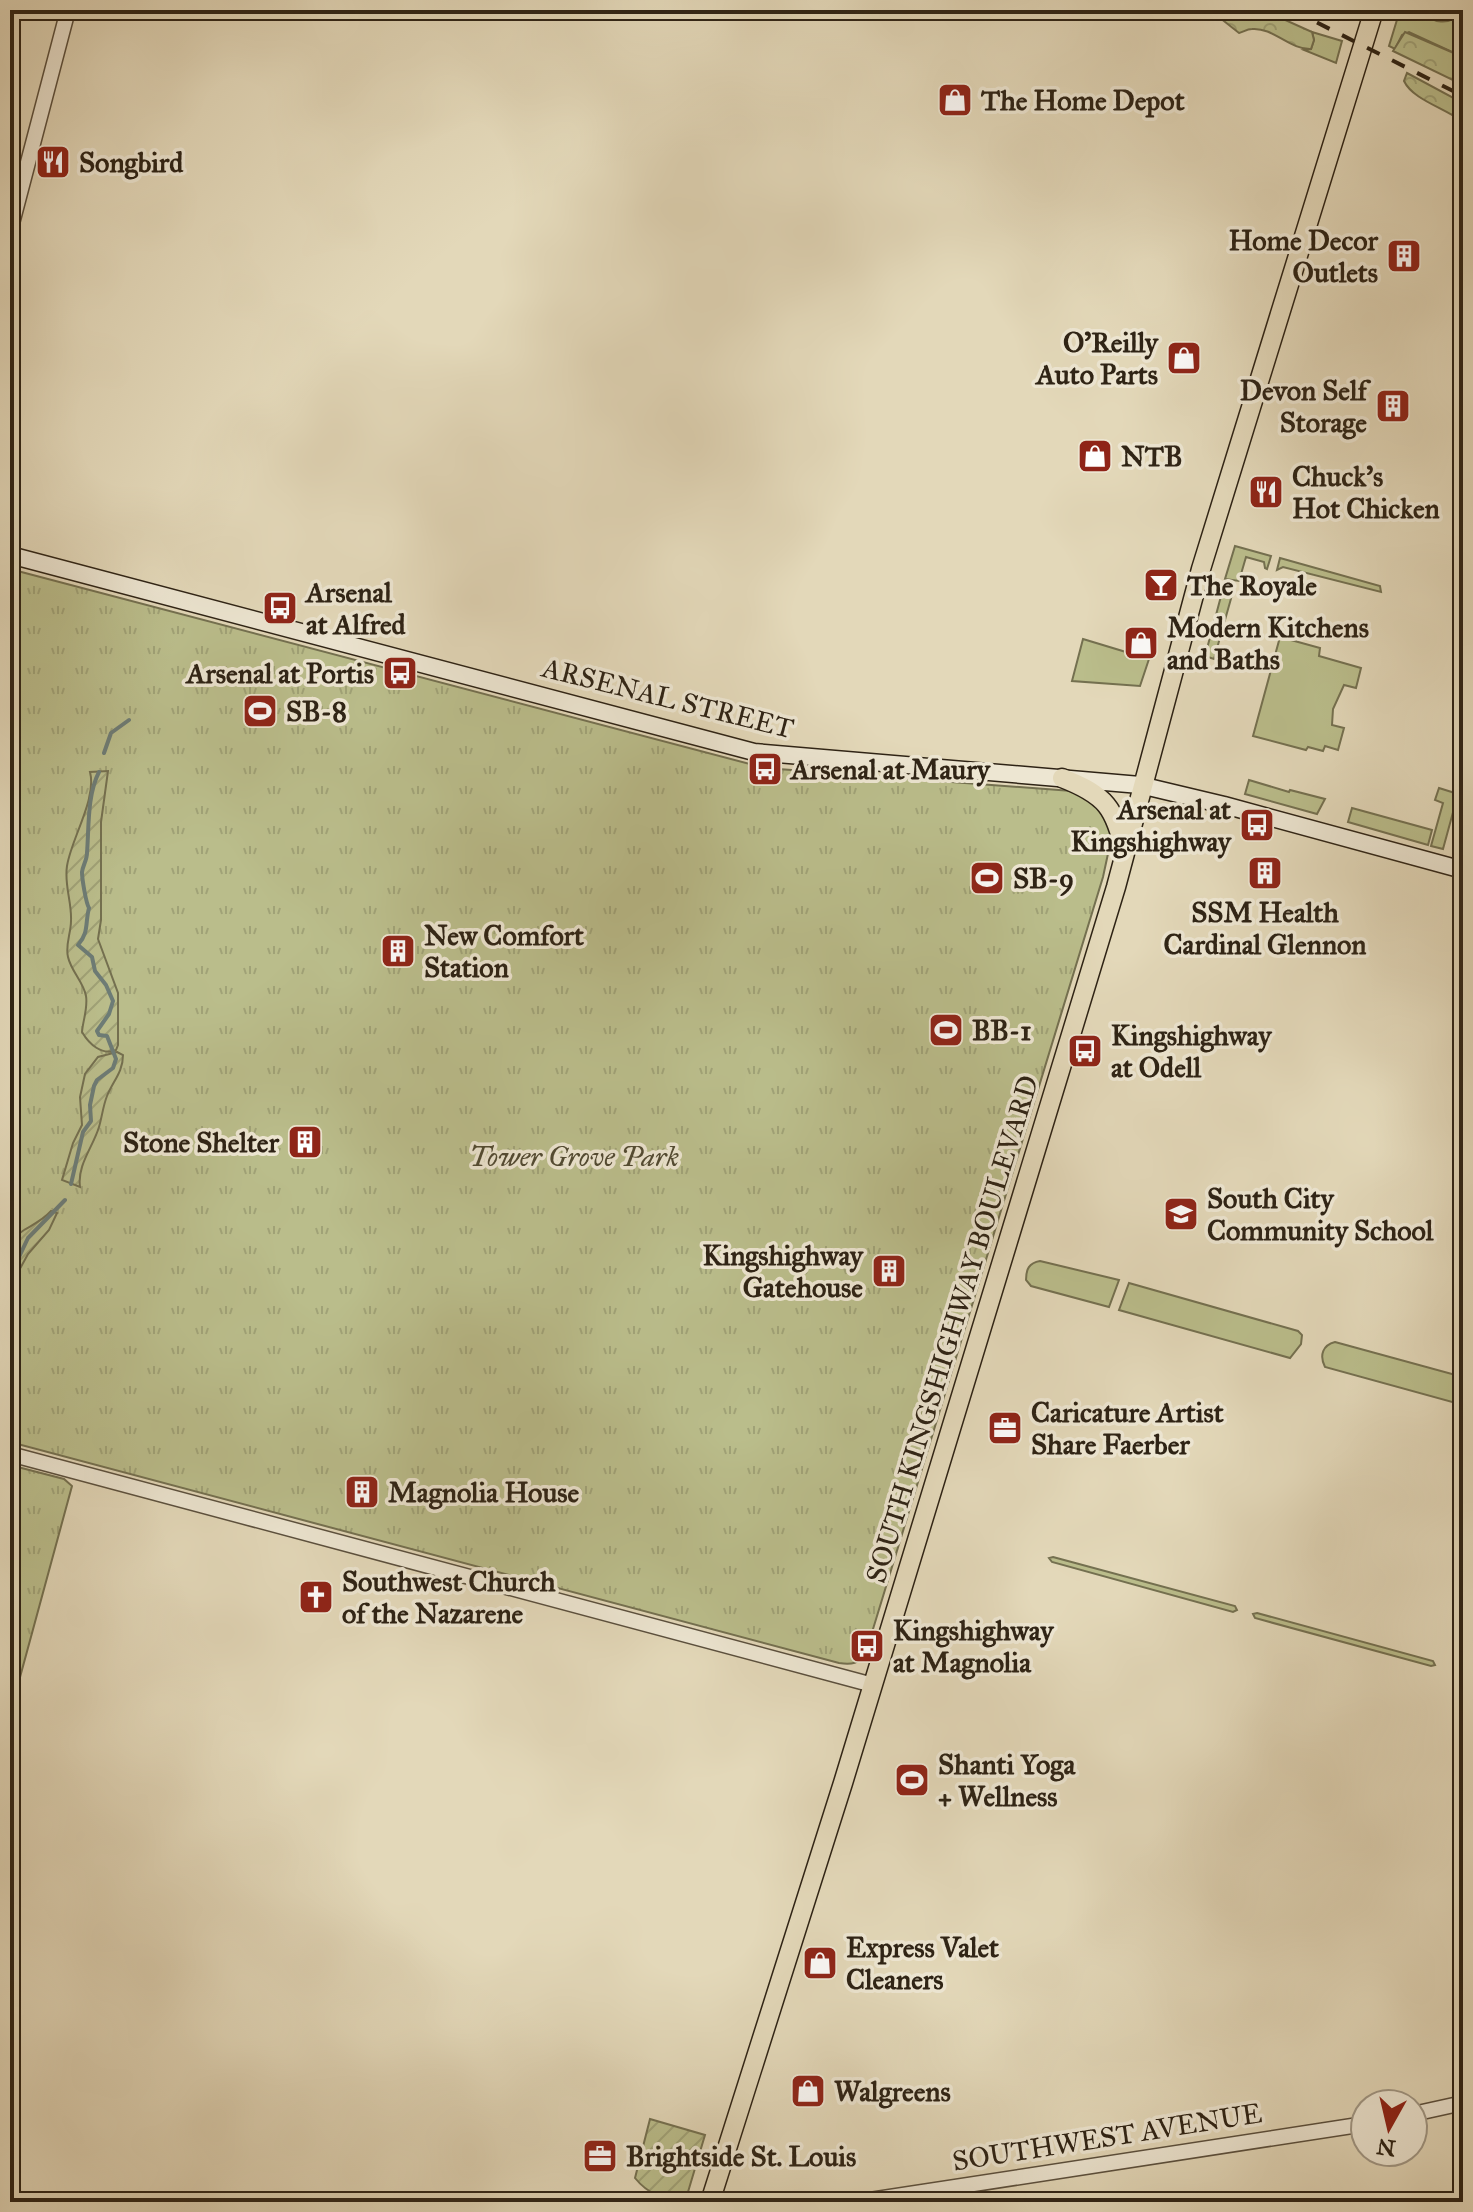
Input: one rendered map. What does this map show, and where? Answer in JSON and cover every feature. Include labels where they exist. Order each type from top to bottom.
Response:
[{"type":"main road","name":"SOUTH KINGSHIGHWAY BOULEVARD","points":[[710,2202],[873,1685],[1125,856],[1201,569],[1374,10]]},
{"type":"main road","name":"ARSENAL STREET","points":[[10,555],[754,752],[1145,786],[1463,870]]},
{"type":"main road","points":[[1062,778],[1091,791],[1108,805],[1118,824],[1125,856]]},
{"type":"street","points":[[10,231],[68,10]]},
{"type":"street","points":[[10,1454],[873,1685]]},
{"type":"street","points":[[1429,2110],[1463,2103]]},
{"type":"street","name":"SOUTHWEST AVENUE","points":[[857,2202],[1349,2126]]},
{"type":"green space","points":[[1210,10],[1263,10],[1312,32],[1314,40],[1311,49],[1296,46],[1260,29],[1239,33]]},
{"type":"green space","points":[[1400,10],[1420,10],[1441,22],[1452,20],[1463,12],[1463,57],[1409,32],[1402,35],[1395,49],[1389,46]]},
{"type":"green space","points":[[1312,32],[1342,41],[1336,63],[1304,50],[1311,49],[1314,40]]},
{"type":"green space","points":[[1405,32],[1463,57],[1463,85],[1393,51]]},
{"type":"green space","points":[[1407,73],[1463,103],[1463,122],[1408,88],[1404,81]]},
{"type":"green space","points":[[1235,546],[1271,556],[1267,569],[1264,562],[1246,557],[1239,581],[1225,579]]},
{"type":"green space","points":[[1280,558],[1380,586],[1381,592],[1283,567],[1277,570]]},
{"type":"green space","name":"Tower Grove Park","points":[[10,569],[765,768],[1072,791],[1100,804],[1112,835],[1103,877],[866,1652],[861,1659],[851,1664],[839,1663],[10,1442]]},
{"type":"green space","points":[[1224,585],[1234,588],[1214,659],[1205,656]]},
{"type":"green space","points":[[1280,637],[1320,648],[1319,656],[1361,668],[1356,688],[1344,685],[1333,709],[1332,725],[1344,728],[1338,750],[1325,746],[1323,751],[1308,747],[1306,750],[1253,736]]},
{"type":"green space","points":[[1083,639],[1149,659],[1140,686],[1072,681]]},
{"type":"green space","points":[[108,771],[101,822],[101,920],[98,939],[118,993],[118,1045],[116,1050],[111,1051],[96,1048],[82,1032],[86,1000],[67,952],[71,914],[66,873],[90,794],[90,772]]},
{"type":"green space","points":[[1249,780],[1325,799],[1317,814],[1245,794]]},
{"type":"green space","points":[[1439,788],[1458,794],[1443,849],[1431,846],[1443,803],[1435,800]]},
{"type":"green space","points":[[1352,808],[1432,830],[1428,845],[1348,822]]},
{"type":"green space","points":[[117,1052],[123,1055],[121,1066],[83,1164],[80,1187],[62,1180],[82,1125],[80,1097],[85,1074],[98,1057]]},
{"type":"green space","points":[[51,1211],[57,1213],[49,1230],[28,1254],[10,1287],[10,1256],[14,1241]]},
{"type":"green space","points":[[1040,1261],[1119,1280],[1109,1307],[1031,1286],[1026,1280],[1028,1270],[1033,1263]]},
{"type":"green space","points":[[1129,1283],[1298,1331],[1302,1335],[1301,1344],[1290,1358],[1119,1310]]},
{"type":"green space","points":[[1335,1342],[1463,1377],[1463,1405],[1325,1367],[1323,1351]]},
{"type":"green space","points":[[10,1465],[64,1479],[72,1486],[10,1714]]},
{"type":"green space","points":[[1049,1558],[1235,1606],[1237,1610],[1233,1612],[1052,1562]]},
{"type":"green space","points":[[1253,1614],[1433,1661],[1435,1665],[1255,1618]]},
{"type":"green space","points":[[650,2119],[705,2135],[685,2202],[657,2196],[635,2178]]},
{"type":"waterway","points":[[104,753],[111,733],[129,720]]},
{"type":"waterway","points":[[71,1184],[83,1132],[91,1121],[94,1086],[113,1068],[116,1059],[107,1036],[99,1035],[97,1031],[109,1014],[113,1001],[95,971],[92,957],[78,945],[85,932],[89,908],[82,872],[87,856],[90,801],[99,772]]},
{"type":"waterway","points":[[10,1276],[28,1238],[65,1200]]},
{"type":"railway","points":[[1292,10],[1463,96]]},
{"type":"place","name":"The Home Depot","points":[[955,100]]},
{"type":"place","name":"Songbird","points":[[53,162]]},
{"type":"place","name":"Home Decor Outlets","points":[[1404,256]]},
{"type":"place","name":"O'Reilly Auto Parts","points":[[1184,358]]},
{"type":"place","name":"Devon Self Storage","points":[[1393,406]]},
{"type":"place","name":"NTB","points":[[1095,456]]},
{"type":"place","name":"Chuck's Hot Chicken","points":[[1266,492]]},
{"type":"place","name":"The Royale","points":[[1161,585]]},
{"type":"place","name":"Arsenal at Alfred","points":[[280,608]]},
{"type":"place","name":"Modern Kitchens and Baths","points":[[1141,643]]},
{"type":"place","name":"Arsenal at Portis","points":[[400,673]]},
{"type":"place","name":"SB-8","points":[[260,711]]},
{"type":"place","name":"Arsenal at Maury","points":[[765,769]]},
{"type":"place","name":"Arsenal at Kingshighway","points":[[1257,825]]},
{"type":"place","name":"SSM Health Cardinal Glennon","points":[[1265,873]]},
{"type":"place","name":"SB-9","points":[[987,878]]},
{"type":"place","name":"New Comfort Station","points":[[398,951]]},
{"type":"place","name":"BB-1","points":[[946,1030]]},
{"type":"place","name":"Kingshighway at Odell","points":[[1085,1051]]},
{"type":"place","name":"Stone Shelter","points":[[305,1142]]},
{"type":"place","name":"South City Community School","points":[[1181,1214]]},
{"type":"place","name":"Kingshighway Gatehouse","points":[[889,1271]]},
{"type":"place","name":"Caricature Artist Share Faerber","points":[[1005,1428]]},
{"type":"place","name":"Magnolia House","points":[[362,1492]]},
{"type":"place","name":"Southwest Church of the Nazarene","points":[[316,1597]]},
{"type":"place","name":"Kingshighway at Magnolia","points":[[867,1646]]},
{"type":"place","name":"Shanti Yoga + Wellness","points":[[912,1780]]},
{"type":"place","name":"Express Valet Cleaners","points":[[820,1963]]},
{"type":"place","name":"Walgreens","points":[[808,2091]]},
{"type":"place","name":"Brightside St. Louis","points":[[600,2156]]}]
